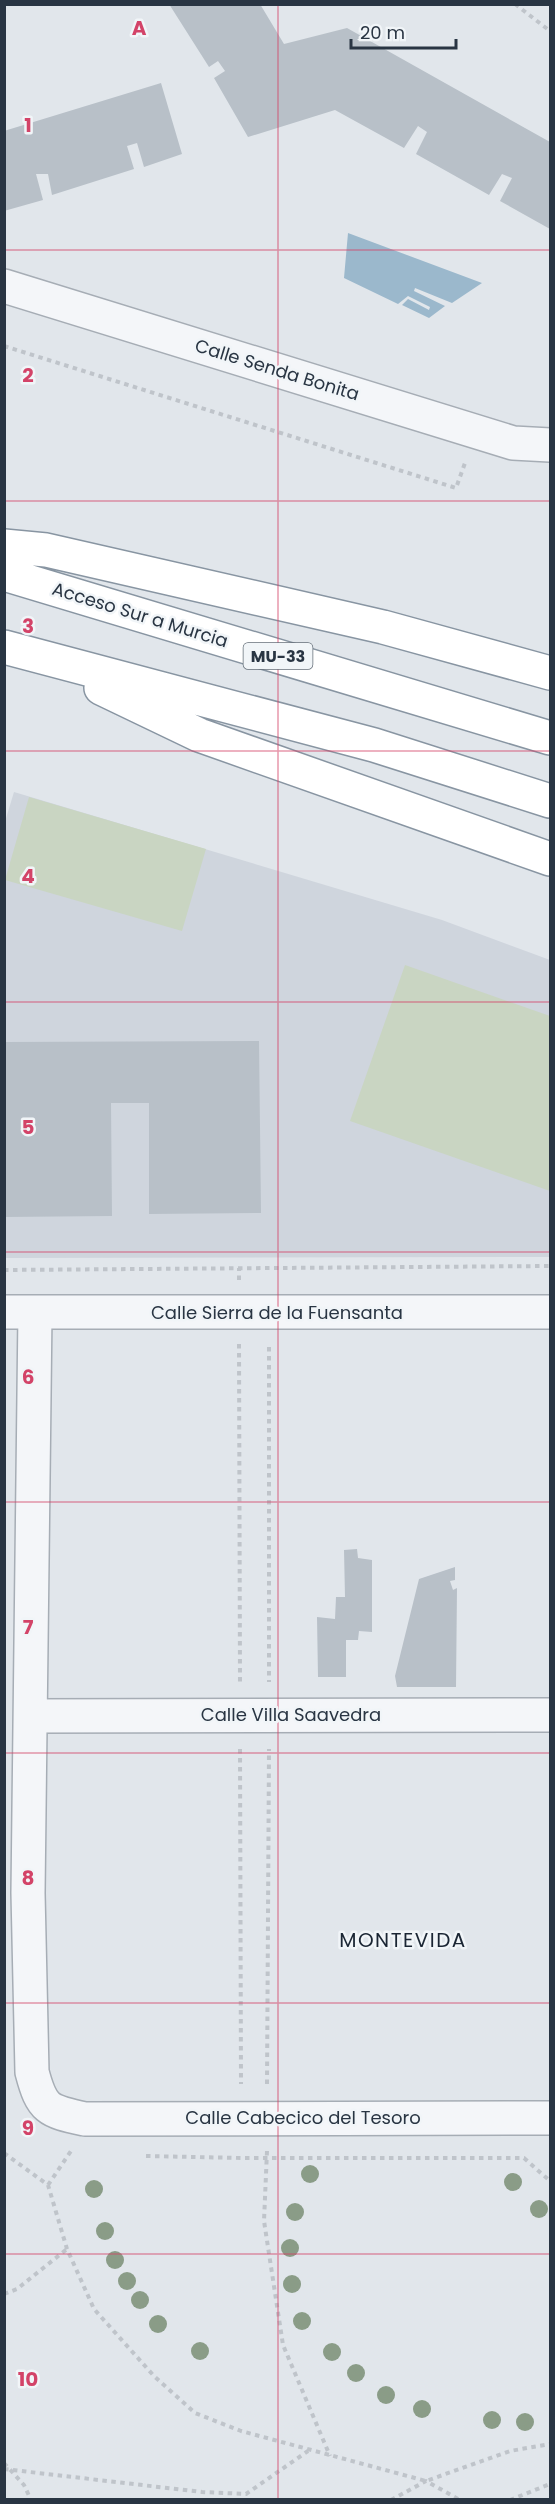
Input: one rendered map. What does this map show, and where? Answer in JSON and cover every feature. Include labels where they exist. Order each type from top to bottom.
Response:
[{"type":"highway","points":[[4,546],[46,550],[371,625],[550,673]]},
{"type":"highway","name":"Acceso Sur a Murcia","points":[[4,574],[550,738]]},
{"type":"highway","points":[[18,651],[374,745],[550,801]]},
{"type":"highway","points":[[18,651],[199,735],[550,859]]},
{"type":"street","name":"Calle Senda Bonita","points":[[4,286],[513,443],[550,445]]},
{"type":"street","name":"Calle Sierra de la Fuensanta","points":[[20,1312],[550,1312]]},
{"type":"street","points":[[16,1894],[31,1716],[20,1312]]},
{"type":"street","name":"Calle Villa Saavedra","points":[[31,1716],[550,1715]]},
{"type":"street","name":"Calle Cabecico del Tesoro","points":[[16,1894],[32,2072],[39,2098],[57,2113],[85,2119],[550,2118]]},
{"type":"path","points":[[516,4],[550,31]]},
{"type":"path","points":[[4,346],[456,488],[476,432]]},
{"type":"path","points":[[4,1270],[550,1266]]},
{"type":"path","points":[[4,2153],[48,2185],[67,2249],[94,2309],[154,2376],[195,2413],[241,2431],[426,2481],[460,2499]]},
{"type":"path","points":[[267,2158],[264,2221],[283,2345],[330,2456]]},
{"type":"path","points":[[4,2294],[17,2289],[67,2249]]},
{"type":"path","points":[[392,2499],[426,2481],[510,2451],[550,2444]]},
{"type":"path","points":[[7,2469],[202,2492],[246,2494],[309,2450]]},
{"type":"path","points":[[4,2463],[7,2469],[24,2485],[31,2499]]},
{"type":"path","points":[[510,2499],[550,2484]]},
{"type":"shaded area","points":[[14,792],[442,920],[550,960],[550,1257],[5,1258],[4,825]]},
{"type":"green space","points":[[29,797],[206,849],[182,931],[5,880]]},
{"type":"green space","points":[[405,965],[550,1016],[550,1191],[350,1121]]},
{"type":"water","points":[[348,233],[482,283],[452,303],[415,288],[414,291],[445,306],[429,318],[402,305],[408,299],[429,310],[430,307],[408,296],[398,304],[344,278]]},
{"type":"building","points":[[169,4],[260,4],[284,44],[347,28],[550,142],[550,229],[500,201],[512,178],[502,174],[489,195],[416,154],[427,132],[418,126],[404,148],[335,110],[248,137],[214,78],[225,71],[218,61],[209,67]]},
{"type":"building","points":[[161,83],[182,154],[144,167],[137,143],[127,146],[134,169],[52,195],[48,174],[36,174],[43,200],[4,211],[4,131]]},
{"type":"building","points":[[259,1041],[261,1213],[149,1214],[149,1103],[111,1103],[112,1216],[4,1217],[4,1042]]},
{"type":"building","points":[[357,1549],[358,1558],[372,1560],[372,1632],[359,1631],[358,1640],[346,1640],[346,1677],[318,1677],[317,1617],[335,1619],[336,1597],[345,1597],[344,1550]]},
{"type":"building","points":[[455,1567],[455,1580],[450,1581],[453,1590],[457,1588],[456,1687],[397,1687],[395,1676],[419,1579]]},
{"type":"district","name":"MONTEVIDA","points":[[403,1940]]}]
